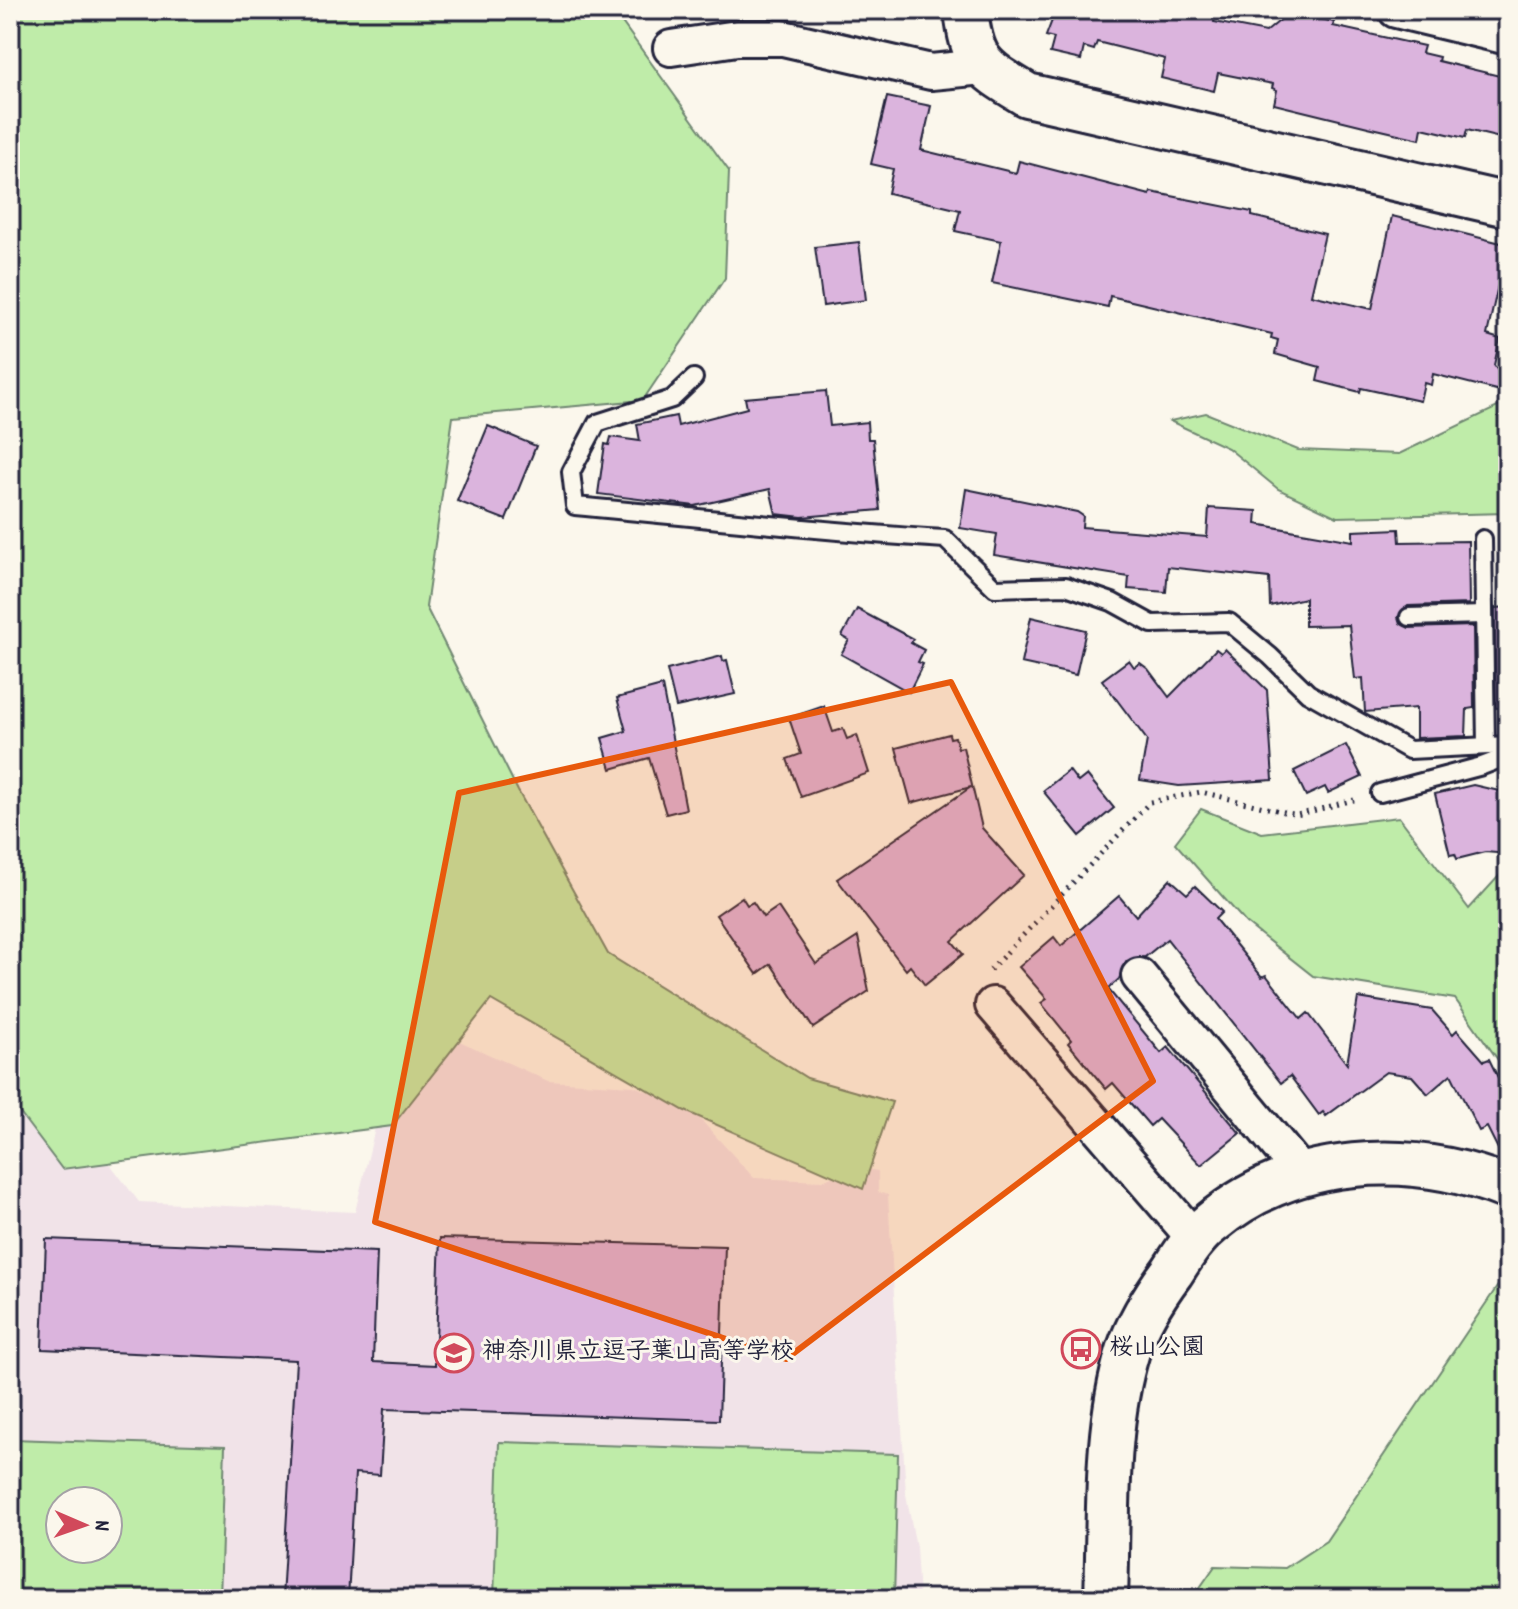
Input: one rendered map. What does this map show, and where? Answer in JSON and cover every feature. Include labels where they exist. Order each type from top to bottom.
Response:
[{"type":"street","points":[[966,10],[969,37],[983,67],[1027,95],[1508,205]]},
{"type":"street","points":[[1396,10],[1508,37]]},
{"type":"street","points":[[671,48],[737,38],[783,38],[931,72],[983,67]]},
{"type":"street","points":[[1139,976],[1303,1175]]},
{"type":"street","points":[[993,1005],[1195,1239]]},
{"type":"street","points":[[1106,1599],[1114,1416],[1126,1363],[1138,1328],[1156,1294],[1195,1239],[1209,1225],[1251,1196],[1303,1175],[1394,1161],[1452,1169],[1508,1188]]},
{"type":"lane","points":[[694,378],[672,399],[597,423],[571,472],[575,506],[721,519],[810,531],[945,539],[995,588],[1066,586],[1112,602],[1152,624],[1229,622],[1308,693],[1409,750],[1508,745]]},
{"type":"lane","points":[[1483,539],[1486,746]]},
{"type":"lane","points":[[1409,617],[1484,615]]},
{"type":"lane","points":[[1380,793],[1508,756]]},
{"type":"path","points":[[993,1005],[977,984],[1150,802],[1201,792],[1297,815],[1380,793]]},
{"type":"highlighted area","points":[[951,682],[1153,1081],[786,1359],[375,1222],[459,793]]},
{"type":"shaded area","name":"神奈川県立逗子葉山高等学校","points":[[402,1015],[548,1081],[634,1086],[690,1108],[754,1178],[822,1181],[855,1167],[878,1171],[878,1192],[888,1195],[906,1494],[916,1547],[919,1599],[10,1599],[10,1058],[27,1055],[139,1202],[355,1212]]},
{"type":"green space","points":[[10,10],[613,10],[729,171],[725,278],[643,400],[453,417],[426,607],[518,791],[608,954],[807,1078],[892,1102],[863,1189],[683,1110],[491,1000],[392,1126],[62,1169],[10,1100]]},
{"type":"green space","points":[[1508,402],[1508,513],[1337,517],[1278,489],[1228,448],[1170,421],[1206,413],[1298,450],[1399,454]]},
{"type":"green space","points":[[1201,809],[1262,833],[1399,817],[1469,909],[1508,866],[1508,1074],[1455,999],[1313,976],[1246,923],[1175,843]]},
{"type":"green space","points":[[1508,1276],[1508,1599],[1192,1599],[1215,1566],[1285,1568],[1326,1541],[1503,1278]]},
{"type":"green space","points":[[11,1439],[225,1446],[220,1599],[10,1599]]},
{"type":"green space","points":[[499,1442],[898,1454],[894,1599],[494,1599]]},
{"type":"building","points":[[1056,10],[1216,10],[1214,22],[1266,32],[1290,12],[1334,22],[1333,26],[1424,46],[1422,53],[1439,57],[1438,61],[1508,78],[1508,140],[1467,130],[1465,138],[1422,128],[1420,139],[1368,127],[1274,104],[1277,90],[1272,88],[1273,84],[1218,73],[1214,91],[1161,78],[1165,59],[1097,42],[1094,50],[1084,47],[1081,60],[1050,53],[1054,38],[1046,36]]},
{"type":"building","points":[[887,97],[931,106],[921,150],[1016,173],[1019,161],[1150,195],[1151,192],[1252,212],[1252,216],[1325,234],[1311,295],[1372,309],[1392,216],[1505,244],[1487,335],[1500,339],[1494,365],[1508,385],[1508,393],[1433,374],[1431,385],[1424,383],[1420,401],[1361,388],[1360,392],[1317,381],[1320,367],[1275,354],[1278,340],[1271,338],[1272,334],[1110,296],[1108,307],[992,283],[1001,241],[955,231],[960,210],[888,193],[893,169],[871,164]]},
{"type":"building","points":[[859,242],[866,300],[823,306],[815,247]]},
{"type":"building","points":[[826,391],[830,426],[867,422],[868,439],[873,439],[880,510],[802,517],[776,514],[770,489],[695,506],[598,494],[605,444],[609,445],[611,437],[640,441],[637,424],[676,416],[678,426],[747,408],[745,398]]},
{"type":"building","points":[[488,426],[536,446],[506,520],[457,501]]},
{"type":"building","points":[[966,489],[1077,512],[1083,516],[1082,527],[1207,537],[1209,508],[1257,511],[1256,524],[1353,541],[1353,531],[1399,529],[1400,542],[1468,541],[1469,604],[1408,606],[1398,617],[1400,623],[1409,628],[1473,626],[1474,708],[1467,709],[1466,736],[1416,738],[1416,708],[1365,712],[1363,678],[1355,679],[1349,625],[1305,626],[1305,598],[1270,606],[1269,578],[1168,567],[1166,592],[1128,589],[1129,577],[994,555],[997,534],[960,528]]},
{"type":"building","points":[[1508,607],[1508,707],[1496,708],[1495,608]]},
{"type":"building","points":[[857,609],[913,639],[911,643],[924,650],[918,662],[923,664],[909,692],[841,654],[849,640],[842,636]]},
{"type":"building","points":[[1031,617],[1086,630],[1076,675],[1021,663]]},
{"type":"building","points":[[1216,649],[1221,653],[1225,649],[1267,690],[1273,780],[1179,786],[1140,780],[1147,740],[1102,680],[1129,660],[1134,667],[1140,663],[1148,669],[1169,697]]},
{"type":"building","points":[[722,656],[723,661],[727,660],[735,694],[676,707],[667,670]]},
{"type":"building","points":[[662,686],[686,809],[666,814],[649,758],[611,769],[602,738],[626,731],[617,698]]},
{"type":"building","points":[[824,706],[833,732],[843,729],[847,739],[857,735],[869,773],[801,797],[787,759],[801,754],[789,718]]},
{"type":"building","points":[[949,734],[950,738],[955,737],[958,748],[963,747],[982,828],[1024,875],[952,941],[963,954],[925,985],[910,966],[906,970],[837,879],[971,787],[911,803],[896,748]]},
{"type":"building","points":[[1346,745],[1362,777],[1328,793],[1325,787],[1306,796],[1294,771]]},
{"type":"building","points":[[1069,770],[1078,782],[1087,775],[1114,808],[1080,836],[1043,791]]},
{"type":"building","points":[[1473,785],[1508,793],[1508,854],[1485,852],[1457,859],[1455,854],[1450,855],[1435,794]]},
{"type":"building","points":[[1170,879],[1187,894],[1195,886],[1222,912],[1215,919],[1262,977],[1266,975],[1301,1019],[1308,1013],[1347,1064],[1358,998],[1432,1010],[1453,1034],[1457,1030],[1484,1061],[1489,1059],[1508,1098],[1508,1163],[1504,1161],[1487,1127],[1479,1131],[1451,1074],[1428,1094],[1412,1076],[1386,1072],[1326,1116],[1323,1112],[1319,1115],[1290,1076],[1281,1083],[1167,939],[1145,957],[1126,961],[1119,979],[1108,989],[1161,1053],[1168,1047],[1240,1133],[1201,1165],[1158,1119],[1150,1126],[1113,1083],[1106,1089],[1068,1043],[1071,1040],[1041,1003],[1047,999],[1019,967],[1054,937],[1061,946],[1119,896],[1136,916]]},
{"type":"building","points":[[742,897],[747,905],[753,902],[763,917],[778,907],[816,964],[858,937],[869,991],[813,1028],[771,964],[757,974],[716,915]]},
{"type":"building","points":[[440,1238],[725,1246],[719,1420],[384,1409],[380,1475],[355,1473],[348,1599],[282,1599],[296,1360],[42,1349],[46,1239],[377,1252],[373,1362],[435,1365]]},
{"type":"place","name":"桜山公園","points":[[1081,1349]]},
{"type":"place","name":"神奈川県立逗子葉山高等学校","points":[[454,1353]]}]
